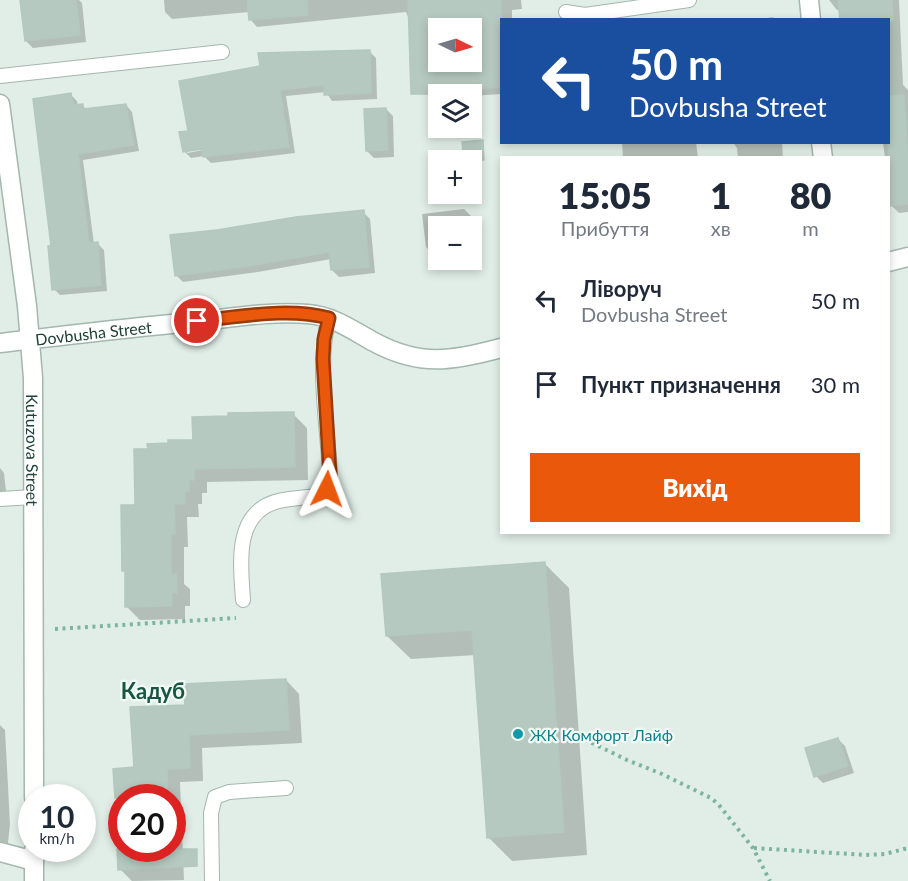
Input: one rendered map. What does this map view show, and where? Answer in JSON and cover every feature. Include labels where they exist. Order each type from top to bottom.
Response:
[{"type":"street","points":[[809,0],[811,18]]},
{"type":"street","name":"Kutuzova Street","points":[[0,104],[31,339],[33,378],[34,784]]},
{"type":"street","points":[[890,262],[908,257]]},
{"type":"street","name":"Dovbusha Street","points":[[0,343],[273,314],[309,314],[329,318],[392,351],[409,357],[435,360],[453,359],[500,348]]},
{"type":"street","points":[[0,852],[18,854]]},
{"type":"street","points":[[34,862],[34,881]]},
{"type":"lane","points":[[566,12],[585,15],[689,0]]},
{"type":"lane","points":[[0,76],[222,52]]},
{"type":"lane","points":[[243,600],[243,542],[248,523],[257,512],[273,502],[317,496],[323,494],[327,489],[330,475],[323,359],[324,339],[329,318]]},
{"type":"lane","points":[[0,499],[33,497]]},
{"type":"lane","points":[[212,881],[211,813],[215,797],[229,792],[286,788]]},
{"type":"path","points":[[33,630],[235,618],[242,616],[243,600]]},
{"type":"path","points":[[578,736],[711,798],[727,812],[753,848],[770,881]]},
{"type":"path","points":[[753,848],[866,855],[885,854],[908,848]]},
{"type":"building","points":[[20,0],[76,0],[80,35],[25,41]]},
{"type":"building","points":[[247,0],[307,0],[308,15],[249,20]]},
{"type":"building","points":[[408,0],[501,0],[500,87],[482,88],[482,84],[428,84],[428,94],[411,94]]},
{"type":"building","points":[[838,0],[892,0],[893,20],[890,18],[840,18]]},
{"type":"building","points":[[370,50],[371,93],[324,95],[324,85],[280,90],[289,147],[203,157],[202,149],[183,152],[179,132],[188,131],[179,81],[260,66],[258,53]]},
{"type":"building","points":[[71,93],[73,105],[83,104],[83,109],[126,104],[134,145],[78,154],[89,243],[98,242],[101,285],[52,290],[48,246],[51,246],[33,99]]},
{"type":"building","points":[[904,95],[908,204],[890,206],[888,144],[890,96]]},
{"type":"building","points":[[386,108],[388,150],[366,151],[364,109]]},
{"type":"building","points":[[483,140],[484,160],[482,160],[482,150],[463,150],[462,142]]},
{"type":"building","points":[[364,210],[369,267],[331,270],[329,252],[175,276],[170,235]]},
{"type":"building","points":[[294,412],[295,467],[194,469],[194,480],[189,480],[189,491],[185,491],[185,504],[174,504],[175,534],[171,534],[171,574],[176,574],[177,593],[172,593],[172,606],[125,607],[121,505],[135,505],[134,449],[148,449],[147,444],[168,443],[168,440],[193,440],[192,417],[228,416],[228,413]]},
{"type":"building","name":"ЖК Комфорт Лайф","points":[[545,562],[564,832],[487,838],[472,630],[386,636],[381,574]]},
{"type":"building","points":[[286,679],[289,730],[189,735],[190,768],[167,769],[168,784],[114,784],[113,769],[134,767],[130,707],[185,705],[183,684]]},
{"type":"building","points":[[838,738],[848,766],[814,777],[805,748]]},
{"type":"building","points":[[186,849],[197,849],[197,866],[118,870],[118,862],[186,862]]},
{"type":"place","name":"ЖК Комфорт Лайф","points":[[518,734]]},
{"type":"district","name":"Кадуб","points":[[153,690]]},
{"type":"route","points":[[197,321],[284,314],[309,314],[329,318],[324,339],[323,359],[330,475],[327,489]]}]
